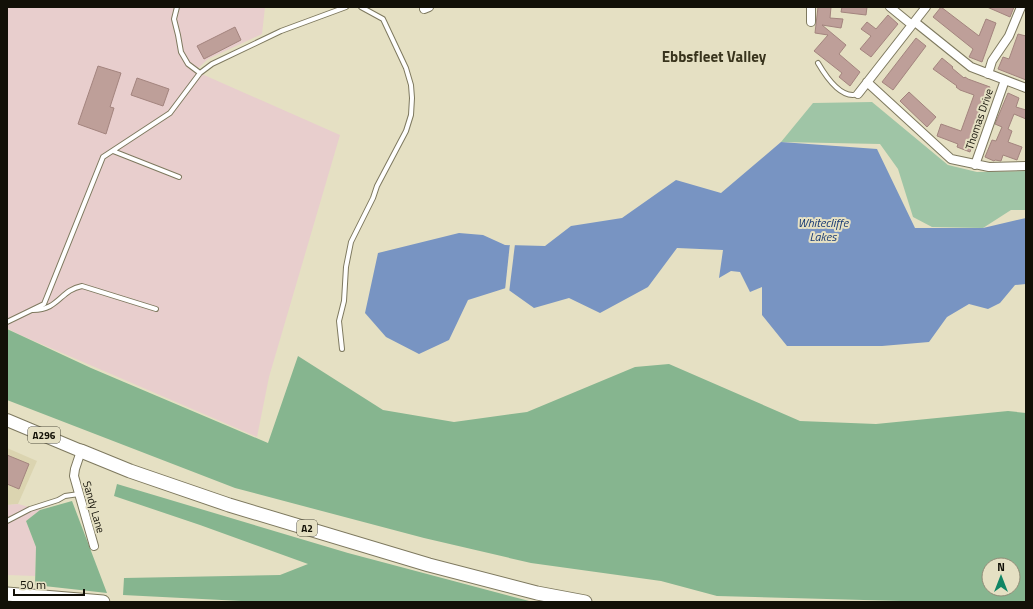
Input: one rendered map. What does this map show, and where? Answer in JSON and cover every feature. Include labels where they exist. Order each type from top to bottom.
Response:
[{"type":"highway","name":"A2","points":[[81,451],[130,471],[229,505],[314,531],[537,593],[585,602]]},
{"type":"highway","points":[[7,594],[102,602]]},
{"type":"main road","name":"A296","points":[[7,420],[81,451]]},
{"type":"street","points":[[811,7],[811,22]]},
{"type":"street","points":[[890,7],[914,23],[971,67],[1026,88]]},
{"type":"street","points":[[858,94],[926,7]]},
{"type":"street","points":[[988,74],[992,61],[1009,36],[1021,7]]},
{"type":"street","name":"Thomas Drive","points":[[975,165],[1004,80]]},
{"type":"street","name":"Thomas Drive","points":[[867,82],[951,159],[989,167],[1026,166]]},
{"type":"street","name":"Sandy Lane","points":[[81,451],[74,471],[94,546]]},
{"type":"lane","points":[[176,7],[174,19],[181,52],[188,64],[200,73]]},
{"type":"lane","points":[[7,322],[44,304],[103,157],[113,152],[170,113],[200,73],[212,64],[281,31],[346,7]]},
{"type":"lane","points":[[342,349],[339,321],[344,301],[347,261],[351,242],[373,198],[377,186],[406,131],[411,115],[412,98],[411,85],[406,68],[383,19],[361,7]]},
{"type":"lane","points":[[268,37],[270,42]]},
{"type":"lane","points":[[818,63],[826,76],[835,86],[852,95],[858,94]]},
{"type":"lane","points":[[113,152],[179,177]]},
{"type":"lane","points":[[31,310],[46,309],[52,306],[71,289],[82,286],[156,310]]},
{"type":"lane","points":[[7,521],[30,508],[58,500],[63,497],[80,494]]},
{"type":"shaded area","points":[[7,7],[265,7],[262,34],[208,59],[195,71],[340,135],[269,377],[257,437],[7,328]]},
{"type":"shaded area","points":[[7,448],[37,461],[18,504],[7,505]]},
{"type":"shaded area","points":[[18,504],[40,510],[26,521],[36,547],[35,576],[7,575],[7,505]]},
{"type":"green space","points":[[872,102],[948,165],[977,172],[1026,171],[1026,210],[1011,210],[983,228],[932,227],[913,217],[898,169],[880,144],[781,142],[813,103]]},
{"type":"green space","points":[[7,329],[91,368],[268,443],[298,356],[383,410],[454,422],[527,412],[635,367],[669,364],[800,421],[876,424],[1008,411],[1026,413],[1026,602],[938,602],[717,596],[661,581],[531,563],[424,538],[235,488],[7,400]]},
{"type":"green space","points":[[117,484],[348,553],[533,602],[260,602],[123,595],[124,578],[280,575],[308,564],[114,496]]},
{"type":"green space","points":[[72,501],[107,593],[35,585],[36,547],[26,521],[40,510]]},
{"type":"water","name":"Whitecliffe Lakes","points":[[781,142],[877,149],[915,228],[983,228],[1026,218],[1026,284],[1015,285],[1000,303],[988,309],[969,304],[947,317],[929,342],[882,346],[787,346],[762,315],[762,287],[750,292],[740,272],[731,271],[719,278],[723,250],[677,248],[648,287],[600,313],[569,298],[534,308],[506,288],[468,300],[449,340],[419,354],[386,337],[365,313],[378,253],[459,233],[483,235],[505,245],[545,246],[571,226],[622,218],[676,180],[721,193]]},
{"type":"pier","points":[[510,243],[515,244],[509,293],[505,290]]},
{"type":"building","points":[[818,7],[831,7],[830,18],[843,19],[841,28],[822,25],[846,45],[839,54],[860,72],[850,86],[839,77],[842,73],[814,51],[828,35],[815,33]]},
{"type":"building","points":[[842,7],[867,7],[866,15],[841,12]]},
{"type":"building","points":[[941,7],[979,36],[986,19],[996,23],[982,62],[969,57],[973,49],[933,17]]},
{"type":"building","points":[[987,7],[1014,7],[1010,17]]},
{"type":"building","points":[[888,15],[898,24],[871,57],[860,49],[871,36],[861,29],[867,22],[876,29]]},
{"type":"building","points":[[235,27],[241,40],[204,59],[197,46]]},
{"type":"building","points":[[1018,34],[1026,36],[1026,80],[998,69],[1003,57],[1009,59]]},
{"type":"building","points":[[916,38],[926,46],[893,90],[882,82]]},
{"type":"building","points":[[942,58],[964,78],[965,77],[990,87],[985,99],[983,99],[970,138],[974,140],[970,152],[957,147],[958,144],[937,136],[941,124],[961,131],[974,95],[960,90],[956,87],[957,86],[933,69]]},
{"type":"building","points":[[98,66],[121,73],[110,107],[114,108],[106,134],[78,124]]},
{"type":"building","points":[[137,78],[169,89],[163,106],[131,95]]},
{"type":"building","points":[[909,92],[936,117],[927,127],[900,101]]},
{"type":"building","points":[[1008,93],[1019,98],[1016,107],[1026,110],[1026,119],[1014,114],[1008,129],[1012,131],[1008,142],[1022,147],[1017,160],[1003,155],[1001,161],[994,161],[985,157],[992,140],[996,141],[1002,127],[995,124]]},
{"type":"building","points":[[7,455],[29,464],[19,489],[7,484]]},
{"type":"district","name":"Ebbsfleet Valley","points":[[714,56]]}]
